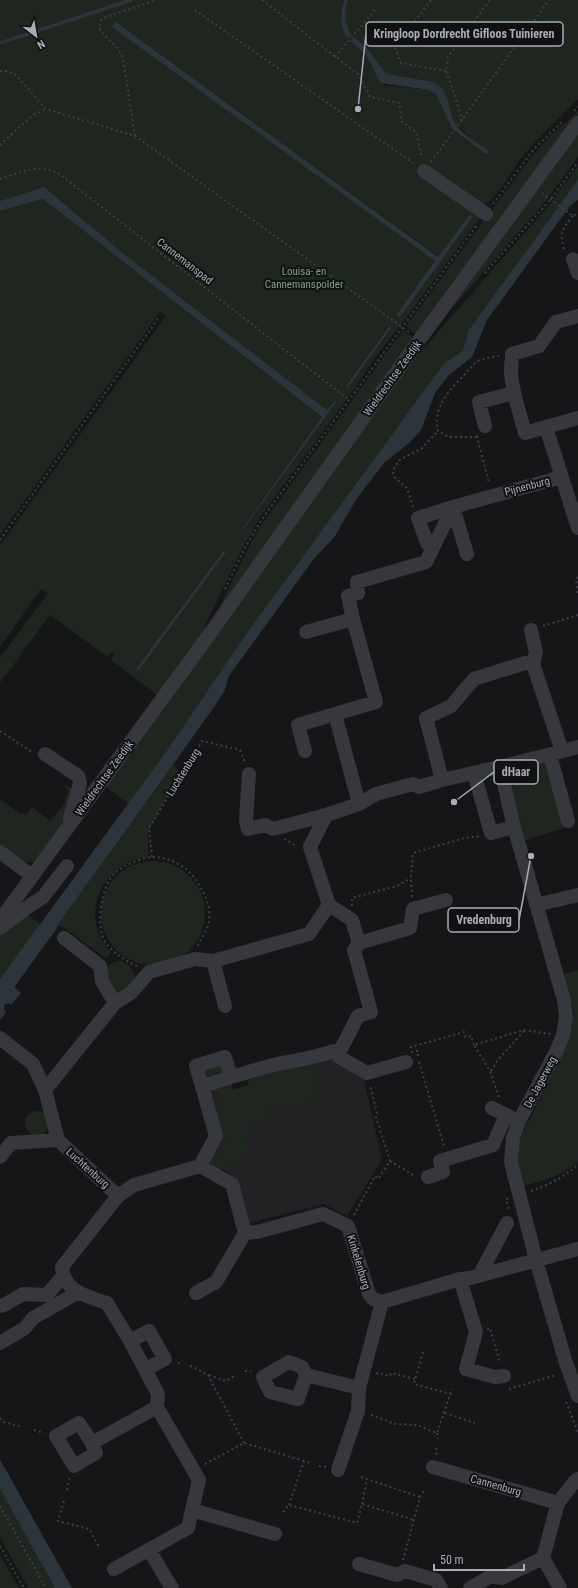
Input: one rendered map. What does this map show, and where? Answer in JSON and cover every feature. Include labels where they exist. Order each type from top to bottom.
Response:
[{"type":"street","name":"Wieldrechtse Zeedijk","points":[[0,920],[209,635],[578,123]]},
{"type":"street","points":[[424,171],[486,214]]},
{"type":"street","points":[[573,259],[578,273]]},
{"type":"street","points":[[578,316],[556,322],[539,346],[512,354],[511,370],[514,393],[525,433],[578,418]]},
{"type":"street","points":[[481,431],[480,402],[514,393]]},
{"type":"street","name":"Pijnenburg","points":[[546,427],[578,528]]},
{"type":"street","name":"Pijnenburg","points":[[418,518],[562,477]]},
{"type":"street","points":[[305,751],[298,724],[376,702],[348,596],[358,593],[357,582],[426,562],[453,507]]},
{"type":"street","points":[[453,507],[467,554]]},
{"type":"street","points":[[418,518],[427,543],[433,548]]},
{"type":"street","points":[[306,632],[353,619]]},
{"type":"street","points":[[531,630],[536,652],[533,664],[556,753],[568,821]]},
{"type":"street","points":[[442,780],[426,718],[451,706],[474,679],[525,663],[533,664]]},
{"type":"street","points":[[335,714],[359,804]]},
{"type":"street","points":[[249,774],[246,821],[248,829],[265,824],[272,829],[326,815],[359,804],[376,794],[413,784],[419,787],[578,747]]},
{"type":"street","points":[[45,754],[78,776],[80,782],[67,828]]},
{"type":"street","name":"De Jagerweg","points":[[500,767],[514,827],[564,1000],[566,1016],[563,1035],[557,1050],[519,1121],[513,1138],[511,1162],[536,1260],[569,1371],[578,1396]]},
{"type":"street","points":[[474,773],[491,833],[514,827]]},
{"type":"street","points":[[326,815],[310,847],[328,905],[352,920],[359,943]]},
{"type":"street","points":[[0,852],[32,876]]},
{"type":"street","points":[[0,928],[28,906],[44,897],[67,866]]},
{"type":"street","points":[[536,905],[578,895]]},
{"type":"street","points":[[202,1086],[282,1063],[296,1062],[342,1049],[358,1016],[371,1012],[354,950],[359,943],[410,928],[413,909],[446,900]]},
{"type":"street","points":[[46,1090],[115,1003],[132,992],[149,972],[195,959],[213,961],[309,934],[328,905]]},
{"type":"street","points":[[64,938],[100,966],[102,981],[115,1003]]},
{"type":"street","points":[[213,961],[225,1006]]},
{"type":"street","name":"Luchtenburg","points":[[0,1038],[33,1064],[46,1090],[58,1140],[118,1196]]},
{"type":"street","points":[[336,1051],[339,1057],[367,1073],[406,1062]]},
{"type":"street","points":[[200,1166],[216,1136],[196,1066],[225,1057],[231,1077]]},
{"type":"street","points":[[428,1177],[443,1172],[440,1162],[493,1145],[499,1111],[519,1121]]},
{"type":"street","name":"Luchtenburg","points":[[0,1157],[11,1143],[58,1140]]},
{"type":"street","points":[[114,1569],[188,1528],[192,1510],[196,1475],[157,1407],[158,1394],[146,1369],[107,1303],[77,1293],[63,1276],[62,1266],[118,1196],[134,1185],[200,1166],[232,1184],[246,1233],[216,1282],[196,1293]]},
{"type":"street","name":"Kinkelenburg","points":[[246,1233],[257,1232],[323,1214],[348,1226],[369,1294],[373,1299],[382,1302]]},
{"type":"street","points":[[479,1276],[507,1222]]},
{"type":"street","points":[[338,1470],[358,1411],[359,1388],[382,1302],[460,1279],[479,1276],[578,1249]]},
{"type":"street","points":[[0,1306],[23,1294],[47,1295],[63,1276]]},
{"type":"street","points":[[460,1279],[476,1332],[466,1369],[495,1377],[504,1376]]},
{"type":"street","points":[[0,1343],[25,1328],[33,1318],[77,1293]]},
{"type":"street","points":[[130,1341],[149,1331],[165,1359],[146,1369]]},
{"type":"street","points":[[306,1375],[359,1388]]},
{"type":"street","points":[[92,1443],[157,1407]]},
{"type":"street","name":"Cannenburg","points":[[433,1467],[558,1503]]},
{"type":"street","points":[[560,1588],[543,1558],[558,1503],[578,1479]]},
{"type":"street","points":[[192,1510],[275,1534]]},
{"type":"street","points":[[149,1550],[172,1588]]},
{"type":"street","points":[[470,1588],[491,1576],[502,1578],[543,1558]]},
{"type":"street","points":[[359,1564],[398,1575],[405,1571],[436,1580],[441,1588]]},
{"type":"path","points":[[0,71],[6,71],[14,74],[46,109],[135,136],[123,58],[118,48],[103,34],[99,28],[101,20],[106,16],[156,0]]},
{"type":"path","points":[[262,0],[359,75],[370,97],[399,103],[402,122],[416,132],[424,171]]},
{"type":"path","points":[[431,0],[395,47],[401,63],[446,71]]},
{"type":"path","points":[[461,122],[456,99],[446,71],[448,57],[490,0]]},
{"type":"path","points":[[424,171],[452,135],[549,0]]},
{"type":"path","points":[[335,57],[376,9]]},
{"type":"path","points":[[195,10],[424,171]]},
{"type":"path","points":[[0,145],[32,114],[46,109]]},
{"type":"path","name":"Wieldrechtse Zeedijk","points":[[135,136],[403,328],[262,519],[246,546],[222,594]]},
{"type":"path","points":[[484,275],[551,199],[578,162]]},
{"type":"path","name":"Cannemanspad","points":[[0,179],[36,168],[48,169],[58,173],[349,400]]},
{"type":"path","points":[[545,195],[573,216]]},
{"type":"path","points":[[573,259],[568,260],[560,239],[562,230],[573,216],[578,213]]},
{"type":"path","points":[[0,540],[160,316]]},
{"type":"path","points":[[418,518],[415,516],[405,486],[394,477],[393,472],[395,466],[400,460],[422,448],[438,431],[437,418],[442,402],[456,382],[478,362],[512,354]]},
{"type":"path","points":[[438,431],[449,437],[481,431],[493,496]]},
{"type":"path","points":[[578,577],[576,578],[578,595]]},
{"type":"path","points":[[531,630],[578,615]]},
{"type":"path","points":[[0,731],[32,752],[45,754]]},
{"type":"path","name":"Luchtenburg","points":[[152,857],[149,828],[202,741],[240,750],[249,774]]},
{"type":"path","points":[[272,829],[274,833],[295,845],[314,840]]},
{"type":"path","points":[[413,909],[411,878],[413,853],[465,838],[491,833]]},
{"type":"path","points":[[149,972],[123,959],[105,942],[99,918],[105,890],[113,876],[127,865],[152,857],[174,861],[192,872],[206,897],[209,911],[208,925],[198,946],[195,959]]},
{"type":"path","points":[[352,920],[352,898],[397,886],[411,878]]},
{"type":"path","points":[[490,1071],[524,1030]]},
{"type":"path","points":[[474,1045],[524,1030],[563,1035]]},
{"type":"path","points":[[448,1159],[418,1059],[418,1050],[412,1052],[411,1047],[464,1032],[465,1037],[471,1036],[474,1045],[490,1071],[499,1095],[499,1111]]},
{"type":"path","points":[[367,1073],[378,1114],[376,1117],[390,1162],[419,1179],[428,1177]]},
{"type":"path","points":[[348,1226],[375,1176],[378,1179],[390,1162]]},
{"type":"path","points":[[519,1195],[554,1182],[568,1174],[578,1164]]},
{"type":"path","points":[[476,1332],[490,1328],[508,1389],[569,1371]]},
{"type":"path","points":[[423,1352],[414,1384],[450,1394]]},
{"type":"path","points":[[190,1366],[200,1369],[203,1373],[226,1381],[236,1375]]},
{"type":"path","points":[[363,1370],[390,1376],[391,1373],[415,1379]]},
{"type":"path","points":[[208,1375],[244,1443],[310,1463]]},
{"type":"path","points":[[438,1439],[437,1433],[452,1389]]},
{"type":"path","points":[[358,1411],[396,1424],[417,1425],[437,1433]]},
{"type":"path","points":[[444,1413],[475,1423]]},
{"type":"path","points":[[0,1418],[4,1422],[22,1427]]},
{"type":"path","points":[[196,1475],[244,1443]]},
{"type":"path","points":[[283,1512],[289,1505],[304,1461]]},
{"type":"path","points":[[361,1478],[420,1497]]},
{"type":"path","points":[[289,1505],[357,1523],[367,1480]]},
{"type":"path","points":[[405,1571],[405,1564],[402,1559],[420,1497],[425,1489]]},
{"type":"path","points":[[64,1501],[58,1521],[89,1530],[100,1547]]},
{"type":"path","points":[[362,1504],[414,1520]]},
{"type":"path","points":[[0,1506],[46,1588]]},
{"type":"path","points":[[0,1546],[24,1588]]},
{"type":"shaded area","points":[[344,0],[348,0],[346,18],[347,26],[351,35],[348,39],[343,30],[341,20]]},
{"type":"shaded area","points":[[116,22],[438,257],[470,214],[473,217],[399,318],[396,315],[435,261],[112,27]]},
{"type":"shaded area","points":[[354,37],[368,49],[384,71],[388,74],[434,82],[439,85],[448,100],[455,123],[465,135],[489,151],[488,154],[456,132],[451,126],[436,95],[429,90],[381,83],[365,54],[350,41]]},
{"type":"shaded area","points":[[578,180],[578,200],[570,206],[487,320],[472,357],[448,376],[435,393],[421,430],[409,443],[385,462],[357,498],[335,536],[313,560],[229,676],[224,692],[214,707],[15,986],[15,988],[21,993],[11,1005],[9,1003],[5,1004],[4,1009],[6,1012],[0,1020],[0,979],[168,749],[244,637],[445,362],[462,351],[468,331]]},
{"type":"shaded area","points":[[44,187],[124,254],[327,410],[336,400],[337,401],[242,531],[241,530],[322,417],[43,199],[0,211],[0,201]]},
{"type":"shaded area","points":[[389,326],[391,328],[348,388],[346,386]]},
{"type":"shaded area","points":[[224,550],[226,552],[139,670],[136,669]]},
{"type":"shaded area","points":[[328,1055],[363,1076],[382,1159],[347,1216],[324,1204],[248,1223],[232,1175],[205,1159],[220,1135],[206,1086]],"holes":[[[247,1077],[249,1085],[233,1090],[231,1082]]]},
{"type":"shaded area","points":[[0,1460],[72,1588],[55,1588],[0,1489]]},
{"type":"green space","name":"Louisa- en Cannemanspolder","points":[[0,0],[344,0],[341,20],[343,29],[348,39],[351,35],[347,26],[346,18],[348,0],[578,0],[578,99],[542,134],[518,163],[500,189],[490,201],[484,205],[480,218],[377,355],[350,395],[261,516],[242,549],[208,619],[202,635],[159,696],[111,660],[114,654],[111,652],[108,657],[50,615],[0,683],[0,658],[48,593],[41,589],[0,647],[0,545],[166,316],[160,312],[0,535],[0,211],[43,199],[322,417],[241,529],[242,531],[337,401],[335,400],[328,411],[124,254],[44,187],[0,201]],"holes":[[[116,22],[439,257],[469,215],[473,217],[399,317],[396,315],[435,261]],[[354,37],[368,49],[384,71],[388,74],[434,82],[444,92],[455,123],[487,155],[456,132],[451,126],[436,95],[429,90],[384,85],[365,54],[350,41]],[[388,326],[391,328],[348,388],[346,386]],[[224,550],[226,552],[138,670],[137,668]]]},
{"type":"green space","points":[[578,111],[578,119],[419,337],[406,326],[528,161],[548,138]]},
{"type":"green space","points":[[578,133],[578,157],[545,202],[448,313]]},
{"type":"green space","points":[[578,166],[578,180],[468,331],[462,351],[445,362],[244,637],[129,804],[105,786],[417,353],[425,347],[549,205]]},
{"type":"green space","points":[[403,330],[417,340],[214,618],[260,527]]},
{"type":"green space","points":[[174,764],[180,774],[148,831],[148,857],[135,860],[123,866],[113,874],[99,895],[96,907],[96,921],[100,937],[111,952],[106,958],[64,928],[57,926]]},
{"type":"green space","points":[[546,764],[565,828],[525,840],[512,788],[516,777],[524,770]]},
{"type":"green space","points":[[65,785],[72,788],[66,818],[54,840],[35,862],[25,862],[20,860],[0,845],[0,798],[21,815],[23,813],[26,815],[32,807],[50,821],[66,801],[64,800],[69,791],[64,786]]},
{"type":"green space","points":[[153,861],[173,865],[190,876],[201,893],[205,913],[201,933],[190,950],[173,961],[153,965],[133,961],[116,950],[105,933],[101,913],[105,893],[116,876],[133,865]]},
{"type":"green space","points":[[26,913],[41,925],[0,979],[0,934]]},
{"type":"green space","points":[[121,961],[130,966],[135,976],[132,985],[120,992],[115,991],[105,973],[111,964]]},
{"type":"green space","points":[[578,970],[578,1162],[566,1171],[524,1186],[516,1151],[524,1129],[568,1041],[574,1013],[564,974]]},
{"type":"green space","points":[[222,1063],[224,1071],[205,1077],[202,1068]]},
{"type":"green space","points":[[314,1063],[319,1099],[293,1106],[292,1103],[266,1111],[267,1118],[248,1123],[251,1136],[245,1138],[249,1151],[242,1153],[245,1162],[218,1170],[207,1160],[211,1154],[217,1157],[227,1140],[221,1136],[215,1110],[224,1108],[219,1091],[211,1093],[210,1087],[227,1082],[233,1090],[249,1085],[247,1077],[256,1074],[260,1076],[278,1070]]},
{"type":"green space","points":[[37,1111],[46,1114],[49,1123],[46,1132],[37,1135],[28,1132],[25,1123],[28,1114]]},
{"type":"green space","points":[[0,1489],[55,1588],[28,1588],[0,1537]]},
{"type":"green space","points":[[0,1555],[19,1588],[0,1588]]},
{"type":"waterway","points":[[0,43],[131,0]]},
{"type":"place","name":"Kringloop Dordrecht Gifloos Tuinieren","points":[[358,109]]},
{"type":"place","name":"dHaar","points":[[454,802]]},
{"type":"place","name":"Vredenburg","points":[[531,856]]}]
